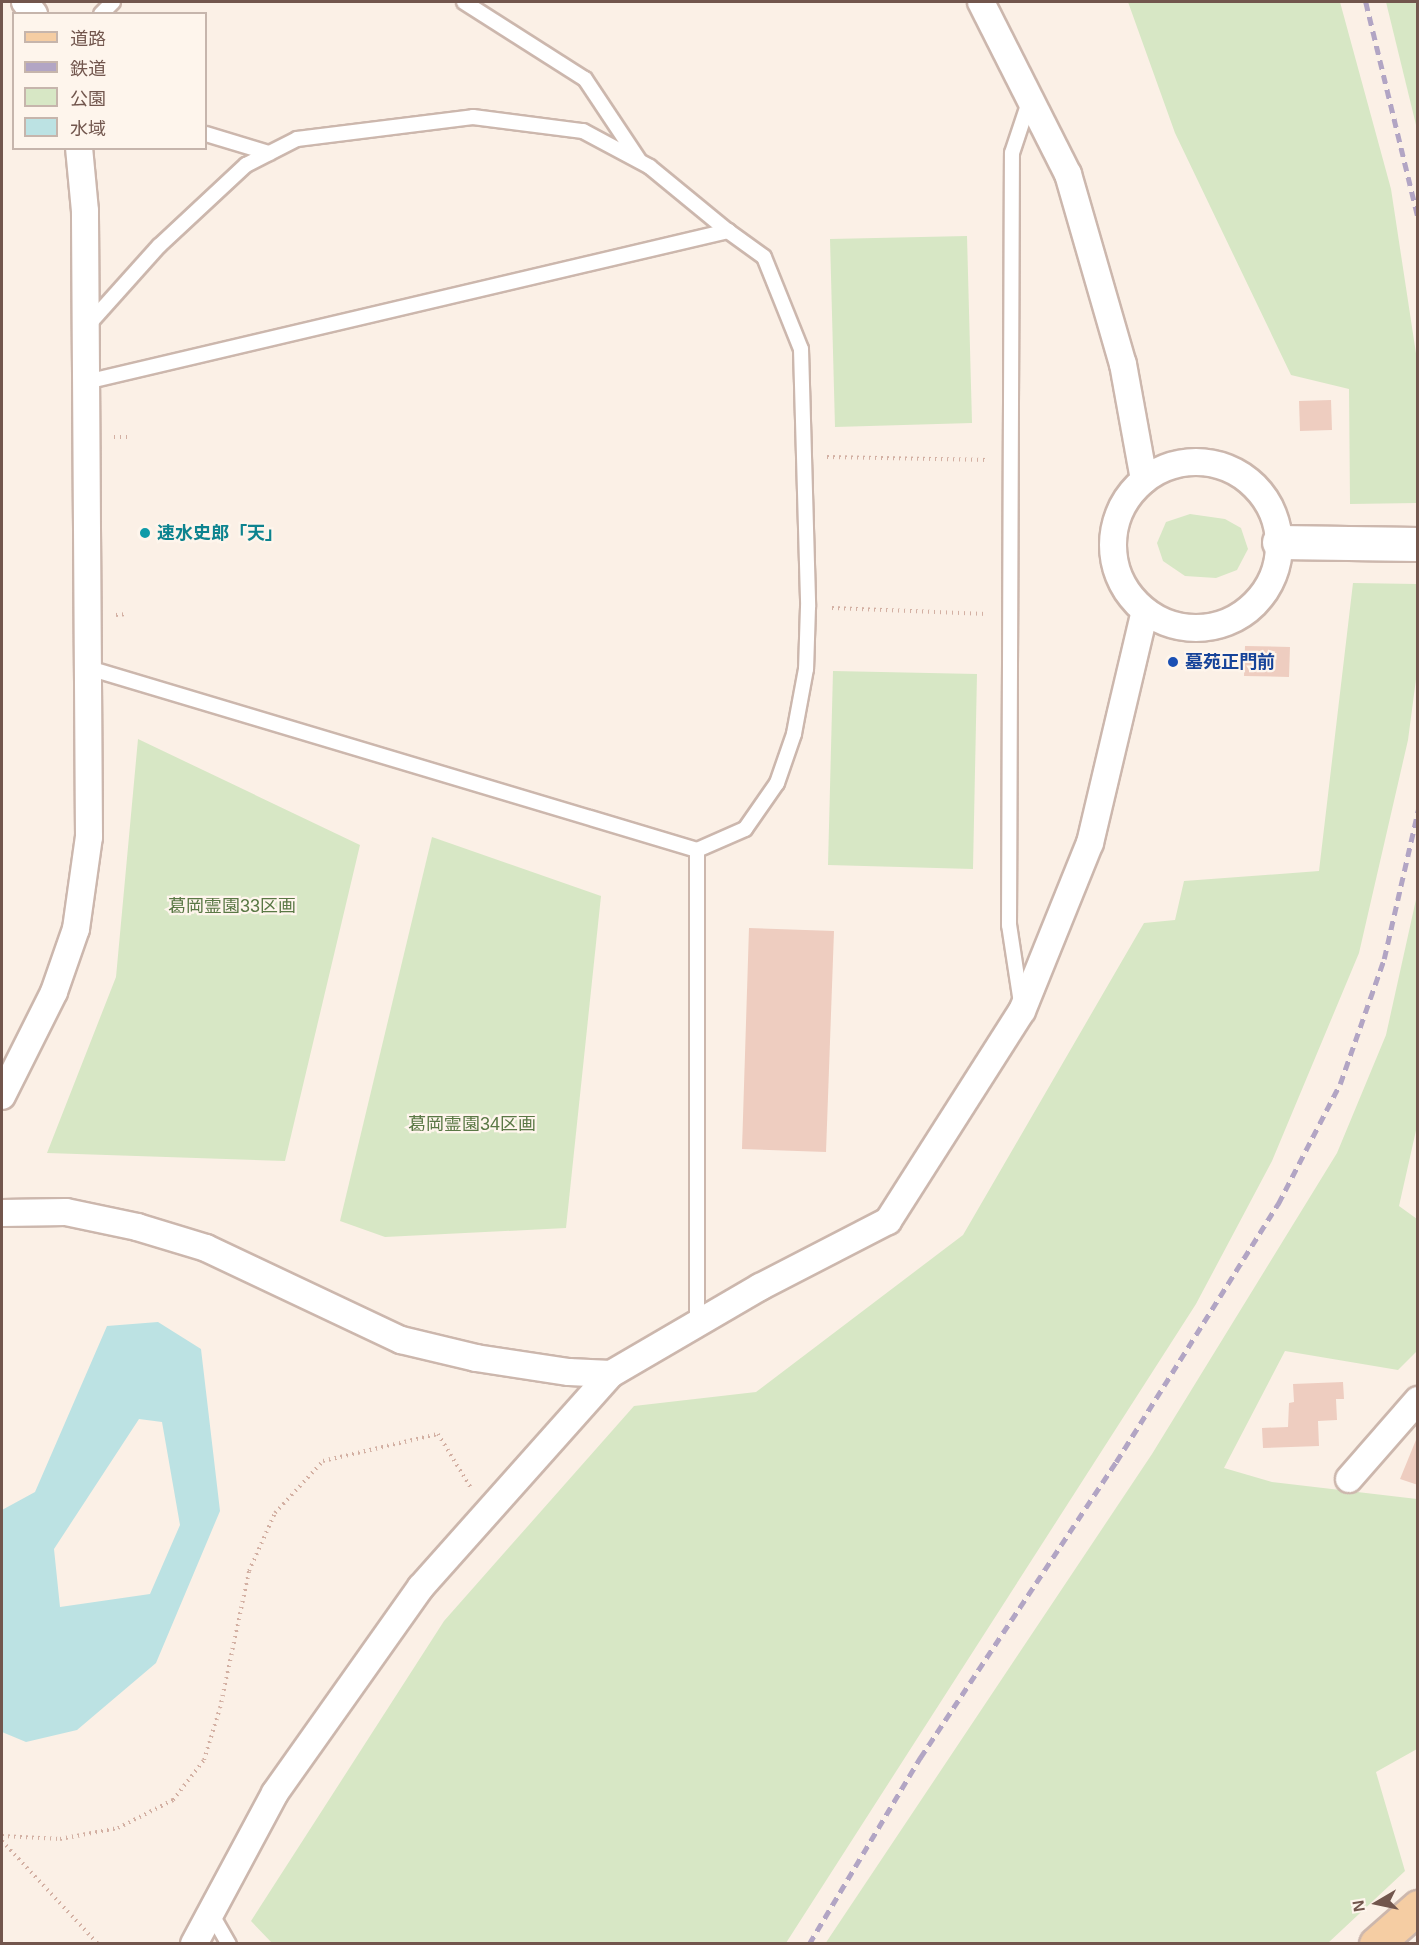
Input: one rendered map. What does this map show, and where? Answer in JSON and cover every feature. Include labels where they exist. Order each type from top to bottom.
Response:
[{"type":"main road","points":[[1376,1944],[1418,1907]]},
{"type":"street","points":[[981,2],[1068,174],[1123,364],[1144,480]]},
{"type":"street","points":[[2,1096],[54,992],[76,929],[89,837],[85,211],[79,150]]},
{"type":"street","points":[[1195,462],[1222,466],[1245,478],[1265,498],[1276,523],[1278,542],[1274,575],[1260,598],[1241,615],[1218,626],[1193,628],[1167,624],[1145,611],[1128,593],[1116,571],[1113,546],[1116,521],[1127,498],[1144,480],[1177,465],[1195,462]]},
{"type":"street","points":[[1278,542],[1418,544]]},
{"type":"street","points":[[194,1944],[212,1915],[275,1793],[421,1587],[610,1374],[697,1323],[888,1221],[1022,1011],[1090,843],[1145,611]]},
{"type":"street","points":[[2,1213],[66,1212],[137,1227],[206,1248],[401,1340],[476,1358],[570,1372],[610,1374]]},
{"type":"street","points":[[1349,1479],[1418,1400]]},
{"type":"lane","points":[[464,2],[585,79],[641,162]]},
{"type":"lane","points":[[1022,1011],[1009,925],[1012,153],[1030,99]]},
{"type":"lane","points":[[86,327],[159,246],[246,165],[297,139],[473,117],[583,131],[641,162],[764,257],[801,349],[806,457],[808,607],[806,669],[794,735],[777,783],[745,829],[697,850],[89,668]]},
{"type":"lane","points":[[207,134],[269,153]]},
{"type":"lane","points":[[86,382],[728,231]]},
{"type":"lane","points":[[697,850],[697,1323]]},
{"type":"lane","points":[[212,1915],[229,1944]]},
{"type":"path","points":[[806,457],[1011,460]]},
{"type":"path","points":[[808,607],[1010,615]]},
{"type":"path","points":[[2,1836],[60,1839],[118,1828],[173,1800],[204,1760],[220,1708],[249,1571],[275,1513],[323,1461],[438,1434],[486,1514]]},
{"type":"path","points":[[2,1841],[98,1944]]},
{"type":"green space","points":[[1128,2],[1340,2],[1391,189],[1417,360],[1417,503],[1350,504],[1349,389],[1291,375],[1175,133]]},
{"type":"green space","points":[[1386,2],[1417,2],[1417,129]]},
{"type":"green space","points":[[967,236],[972,423],[835,427],[830,239]]},
{"type":"green space","points":[[1190,514],[1225,519],[1241,528],[1248,549],[1237,570],[1216,578],[1185,576],[1163,561],[1157,543],[1166,522]]},
{"type":"green space","points":[[1353,583],[1417,584],[1418,664],[1408,740],[1359,953],[1272,1161],[1196,1304],[786,1943],[272,1943],[251,1921],[444,1621],[634,1406],[756,1392],[963,1235],[1144,923],[1175,920],[1184,881],[1319,871]]},
{"type":"green space","points":[[833,671],[977,674],[973,869],[828,865]]},
{"type":"green space","name":"葛岡霊園33区画","points":[[138,739],[360,845],[285,1161],[47,1153],[116,977]]},
{"type":"green space","name":"葛岡霊園34区画","points":[[432,837],[601,896],[566,1228],[385,1237],[340,1221]]},
{"type":"green space","points":[[1417,895],[1417,1126],[1399,1206],[1417,1219],[1417,1351],[1398,1370],[1285,1351],[1224,1468],[1272,1482],[1417,1499],[1417,1749],[1376,1772],[1405,1871],[1328,1943],[825,1944],[1152,1454],[1337,1153],[1386,1035]]},
{"type":"water","points":[[158,1322],[201,1349],[220,1511],[156,1663],[77,1730],[26,1742],[2,1732],[2,1510],[35,1492],[107,1326]],"holes":[[[139,1419],[162,1422],[180,1525],[150,1594],[60,1607],[54,1549]]]},
{"type":"building","points":[[1331,400],[1332,430],[1300,431],[1299,401]]},
{"type":"building","points":[[1245,646],[1290,647],[1289,677],[1244,676]]},
{"type":"building","points":[[749,928],[834,931],[826,1152],[742,1149]]},
{"type":"building","points":[[1343,1382],[1344,1399],[1336,1399],[1337,1420],[1318,1421],[1319,1446],[1263,1448],[1262,1428],[1288,1427],[1289,1403],[1294,1402],[1293,1384]]},
{"type":"building","points":[[1418,1435],[1418,1485],[1400,1479]]},
{"type":"railway","points":[[1366,2],[1418,217]]},
{"type":"railway","points":[[809,1944],[920,1758],[1116,1462],[1278,1204],[1340,1084],[1384,959],[1418,810]]},
{"type":"place","name":"速水史郎「天」","points":[[145,533]]},
{"type":"place","name":"墓苑正門前","points":[[1173,662]]}]
